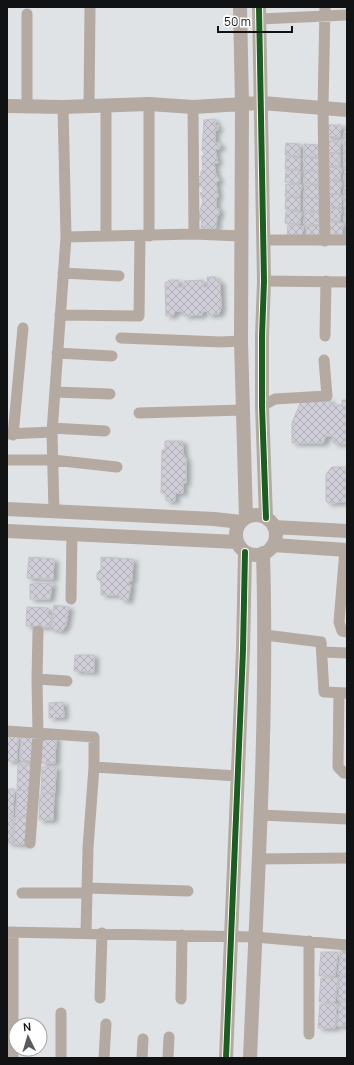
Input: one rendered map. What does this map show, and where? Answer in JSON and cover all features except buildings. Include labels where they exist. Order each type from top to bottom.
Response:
[{"type":"street","points":[[89,106],[90,7]]},
{"type":"street","points":[[226,1058],[238,776],[241,547],[237,528],[243,520],[240,236],[242,104],[240,7]]},
{"type":"street","points":[[325,11],[323,107],[325,241]]},
{"type":"street","points":[[250,1058],[261,815],[268,549],[276,533],[270,523],[262,406],[264,240],[259,13],[325,11],[347,15]]},
{"type":"street","points":[[27,14],[27,106]]},
{"type":"street","points":[[7,106],[63,107],[150,104],[193,107],[262,103],[347,110]]},
{"type":"street","points":[[60,315],[139,316],[145,236],[150,104]]},
{"type":"street","points":[[106,105],[106,235]]},
{"type":"street","points":[[54,512],[52,430],[66,237],[63,107]]},
{"type":"street","points":[[193,107],[194,234]]},
{"type":"street","points":[[66,237],[194,234],[240,236]]},
{"type":"street","points":[[264,240],[347,240]]},
{"type":"street","points":[[63,273],[118,276]]},
{"type":"street","points":[[264,281],[347,282]]},
{"type":"street","points":[[325,336],[326,281]]},
{"type":"street","points":[[23,328],[10,435],[52,430],[105,431]]},
{"type":"street","points":[[121,338],[221,342],[241,341]]},
{"type":"street","points":[[58,353],[112,356]]},
{"type":"street","points":[[262,406],[275,399],[327,396],[324,360]]},
{"type":"street","points":[[55,392],[110,394]]},
{"type":"street","points":[[138,413],[243,410]]},
{"type":"street","points":[[7,460],[53,460],[117,467]]},
{"type":"street","points":[[7,509],[243,520],[252,516],[270,523],[347,531]]},
{"type":"street","points":[[7,516],[145,526],[241,547],[251,554],[268,549],[346,550],[339,627],[342,631],[347,632]]},
{"type":"street","points":[[7,522],[145,526],[176,525],[214,519]]},
{"type":"street","points":[[7,531],[212,540]]},
{"type":"street","points":[[71,599],[72,533]]},
{"type":"street","points":[[30,843],[38,734],[36,679],[38,631]]},
{"type":"street","points":[[265,635],[321,642],[324,692],[343,693],[343,730],[338,767],[344,773],[347,773]]},
{"type":"street","points":[[322,652],[347,654]]},
{"type":"street","points":[[36,679],[67,681]]},
{"type":"street","points":[[7,731],[94,737],[94,767],[86,933]]},
{"type":"street","points":[[94,767],[238,776]]},
{"type":"street","points":[[261,815],[347,819]]},
{"type":"street","points":[[259,858],[347,858]]},
{"type":"street","points":[[22,893],[87,890],[188,891]]},
{"type":"street","points":[[13,1058],[10,1013],[10,932],[231,936],[347,945]]},
{"type":"street","points":[[100,998],[102,933]]},
{"type":"street","points":[[181,999],[182,935]]},
{"type":"street","points":[[309,941],[309,1034]]},
{"type":"street","points":[[61,1013],[61,1058]]},
{"type":"street","points":[[104,1058],[106,1024]]},
{"type":"street","points":[[168,1058],[169,1037]]},
{"type":"street","points":[[142,1058],[143,1039]]},
{"type":"cycle path","points":[[259,7],[264,281],[262,406],[266,518]]},
{"type":"cycle path","points":[[226,1058],[243,650],[245,552]]}]
